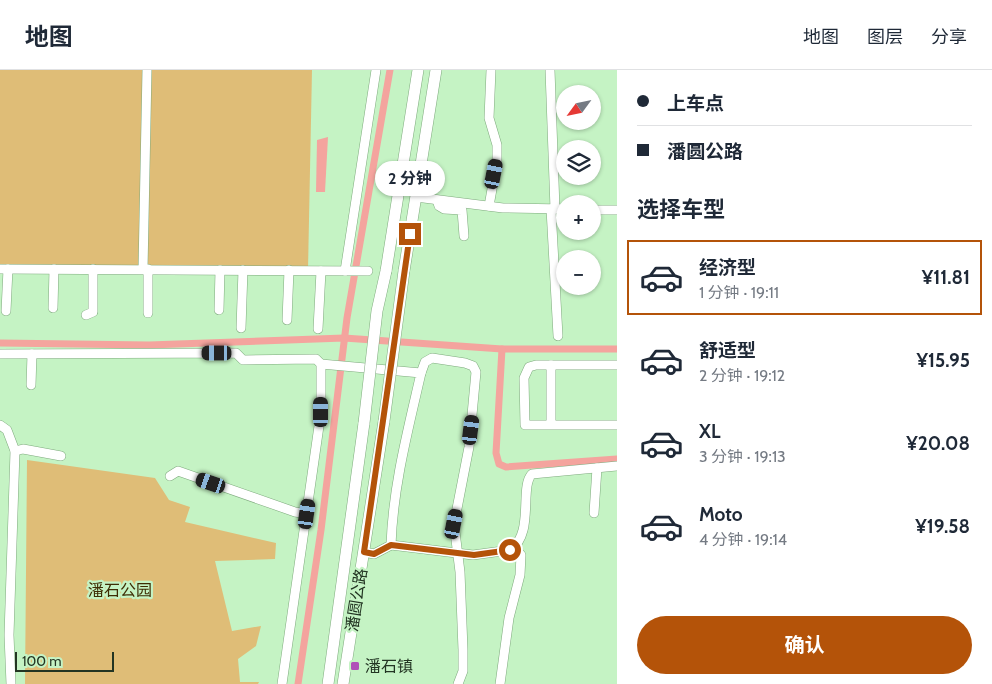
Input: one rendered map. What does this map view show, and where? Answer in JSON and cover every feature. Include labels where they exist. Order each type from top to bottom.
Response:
[{"type":"main road","name":"潘圆公路","points":[[328,684],[364,423],[377,311],[386,270],[418,70]]},
{"type":"main road","name":"潘圆公路","points":[[343,684],[384,421],[404,271],[436,70]]},
{"type":"main road","points":[[347,549],[364,552]]},
{"type":"street","points":[[146,70],[145,269],[148,313]]},
{"type":"street","points":[[346,271],[376,70]]},
{"type":"street","points":[[489,206],[497,161],[497,145],[489,118],[488,100],[491,92],[491,70]]},
{"type":"street","points":[[550,70],[558,336]]},
{"type":"street","points":[[416,198],[489,206],[553,209]]},
{"type":"street","points":[[437,200],[439,206],[462,210],[464,236]]},
{"type":"street","points":[[601,210],[617,210]]},
{"type":"street","points":[[6,311],[4,269],[368,271]]},
{"type":"street","points":[[53,308],[54,269]]},
{"type":"street","points":[[86,315],[93,312],[93,269]]},
{"type":"street","points":[[219,310],[220,270]]},
{"type":"street","points":[[241,328],[243,270]]},
{"type":"street","points":[[288,320],[289,270]]},
{"type":"street","points":[[318,329],[321,271]]},
{"type":"street","points":[[0,354],[236,353],[243,360],[316,358],[324,364],[421,373]]},
{"type":"street","points":[[31,385],[32,354]]},
{"type":"street","points":[[391,545],[392,513],[399,474],[425,362],[432,358],[473,366],[476,372],[469,446],[454,524],[456,553],[460,572],[464,656],[458,684]]},
{"type":"street","points":[[282,684],[321,412],[324,364]]},
{"type":"street","points":[[551,424],[552,365]]},
{"type":"street","points":[[617,365],[529,367],[524,378],[525,425],[617,425]]},
{"type":"street","points":[[0,425],[7,430],[15,451],[9,635],[11,684]]},
{"type":"street","points":[[15,451],[23,450],[61,456]]},
{"type":"street","points":[[364,552],[374,554],[391,545],[474,555],[499,553],[514,547],[526,517],[528,485],[532,474],[617,466]]},
{"type":"street","points":[[594,513],[597,468]]},
{"type":"street","points":[[170,476],[178,472],[294,512],[307,514]]},
{"type":"street","points":[[500,684],[509,618],[520,575],[521,555],[514,547]]},
{"type":"green space","points":[[0,70],[312,70],[308,270],[0,267]]},
{"type":"green space","name":"潘石公园","points":[[27,460],[155,478],[169,500],[190,507],[185,522],[276,543],[275,559],[215,561],[232,631],[261,626],[256,646],[238,659],[240,682],[259,682],[258,684],[25,684]]},
{"type":"shaded area","points":[[328,137],[325,192],[316,192],[317,140]]},
{"type":"waterway","points":[[298,684],[321,530],[347,318],[390,70]]},
{"type":"waterway","points":[[0,343],[149,345],[344,338],[502,349],[617,349]]},
{"type":"waterway","points":[[502,349],[496,453],[499,464],[506,467],[617,459]]},
{"type":"place","name":"潘石镇","points":[[355,666]]},
{"type":"route","points":[[410,234],[364,552],[374,554],[391,545],[474,555],[510,550]]}]
